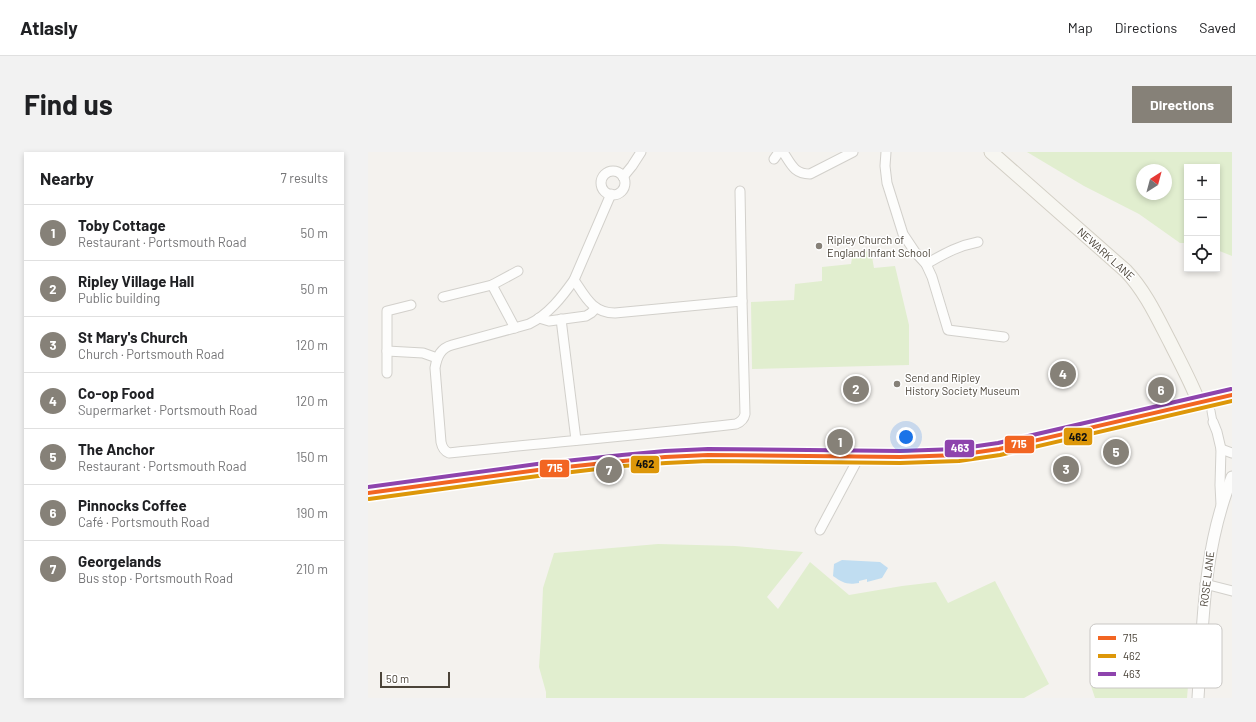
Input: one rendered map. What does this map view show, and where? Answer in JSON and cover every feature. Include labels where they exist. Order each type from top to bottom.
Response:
[{"type":"main road","name":"NEWARK LANE","points":[[991,152],[1135,280],[1143,291],[1164,330],[1193,387],[1199,403]]},
{"type":"main road","points":[[368,493],[580,465],[662,457],[708,455],[859,457],[942,456],[987,451],[1050,438],[1232,395]]},
{"type":"street","points":[[623,177],[641,152]]},
{"type":"street","points":[[783,152],[793,168],[803,174],[810,174],[854,152]]},
{"type":"street","points":[[886,152],[885,166],[887,183],[903,234],[915,252],[926,264],[932,278],[948,330],[1004,337]]},
{"type":"street","points":[[614,171],[618,172],[623,177],[625,183],[624,188],[617,194],[605,192],[602,188],[601,184],[603,176],[606,173],[614,171]]},
{"type":"street","points":[[611,194],[574,280],[566,292],[539,318],[529,324],[448,346],[440,352],[435,368],[441,442],[445,451],[449,453],[653,434],[736,424],[742,420],[745,414],[740,191]]},
{"type":"street","points":[[926,264],[951,250],[978,242]]},
{"type":"street","points":[[443,297],[492,285],[518,271]]},
{"type":"street","points":[[574,280],[586,298],[596,308],[604,312],[615,313],[742,301]]},
{"type":"street","points":[[492,285],[515,328]]},
{"type":"street","points":[[387,373],[387,311],[411,305]]},
{"type":"street","points":[[539,318],[549,321],[589,315],[596,308]]},
{"type":"street","points":[[560,320],[576,440]]},
{"type":"street","points":[[387,351],[423,353],[437,358]]},
{"type":"street","points":[[1211,411],[1213,422]]},
{"type":"street","name":"ROSE LANE","points":[[1213,422],[1221,448],[1221,509]]},
{"type":"street","points":[[1221,448],[1232,453]]},
{"type":"street","points":[[820,530],[859,457]]},
{"type":"street","name":"ROSE LANE","points":[[1203,624],[1205,584],[1212,540],[1232,477]]},
{"type":"street","points":[[1205,584],[1232,591]]},
{"type":"street","name":"ROSE LANE","points":[[1198,698],[1199,688]]},
{"type":"green space","points":[[1027,152],[1232,152],[1232,256],[1220,251],[1220,164],[1184,164],[1184,243],[1180,243],[1139,214],[1084,186]]},
{"type":"green space","points":[[871,251],[874,268],[895,266],[909,325],[909,365],[752,369],[751,302],[794,300],[795,284],[822,281],[822,267],[851,264],[853,253]]},
{"type":"green space","points":[[658,544],[735,546],[803,552],[767,597],[778,609],[810,562],[849,595],[936,582],[948,603],[995,581],[1049,684],[1024,698],[546,698],[546,692],[539,667],[543,588],[554,553]]},
{"type":"green space","points":[[1092,688],[1188,688],[1187,698],[1095,698]]},
{"type":"water","points":[[842,560],[880,562],[888,568],[882,578],[867,582],[867,579],[859,581],[859,583],[848,584],[833,576],[834,564]]},
{"type":"transit line","name":"463","points":[[368,487],[537,464],[665,451],[708,449],[900,451],[957,449],[998,443],[1231,389]]},
{"type":"transit line","name":"715","points":[[368,493],[538,470],[665,457],[708,455],[900,457],[958,455],[999,449],[1232,395]]},
{"type":"transit line","name":"462","points":[[369,499],[538,476],[623,466],[666,463],[708,461],[900,463],[959,461],[1000,455],[1232,401]]},
{"type":"place","name":"Ripley Church of England Infant School","points":[[819,246]]},
{"type":"place","name":"Co-op Food","points":[[1063,374]]},
{"type":"place","name":"Send and Ripley History Society Museum","points":[[897,384]]},
{"type":"place","name":"Ripley Village Hall","points":[[856,389]]},
{"type":"place","name":"Pinnocks Coffee","points":[[1161,390]]},
{"type":"place","name":"Toby Cottage","points":[[840,442]]},
{"type":"place","name":"The Anchor","points":[[1116,452]]},
{"type":"place","name":"St Mary's Church","points":[[1066,469]]},
{"type":"place","name":"Georgelands","points":[[609,470]]}]
